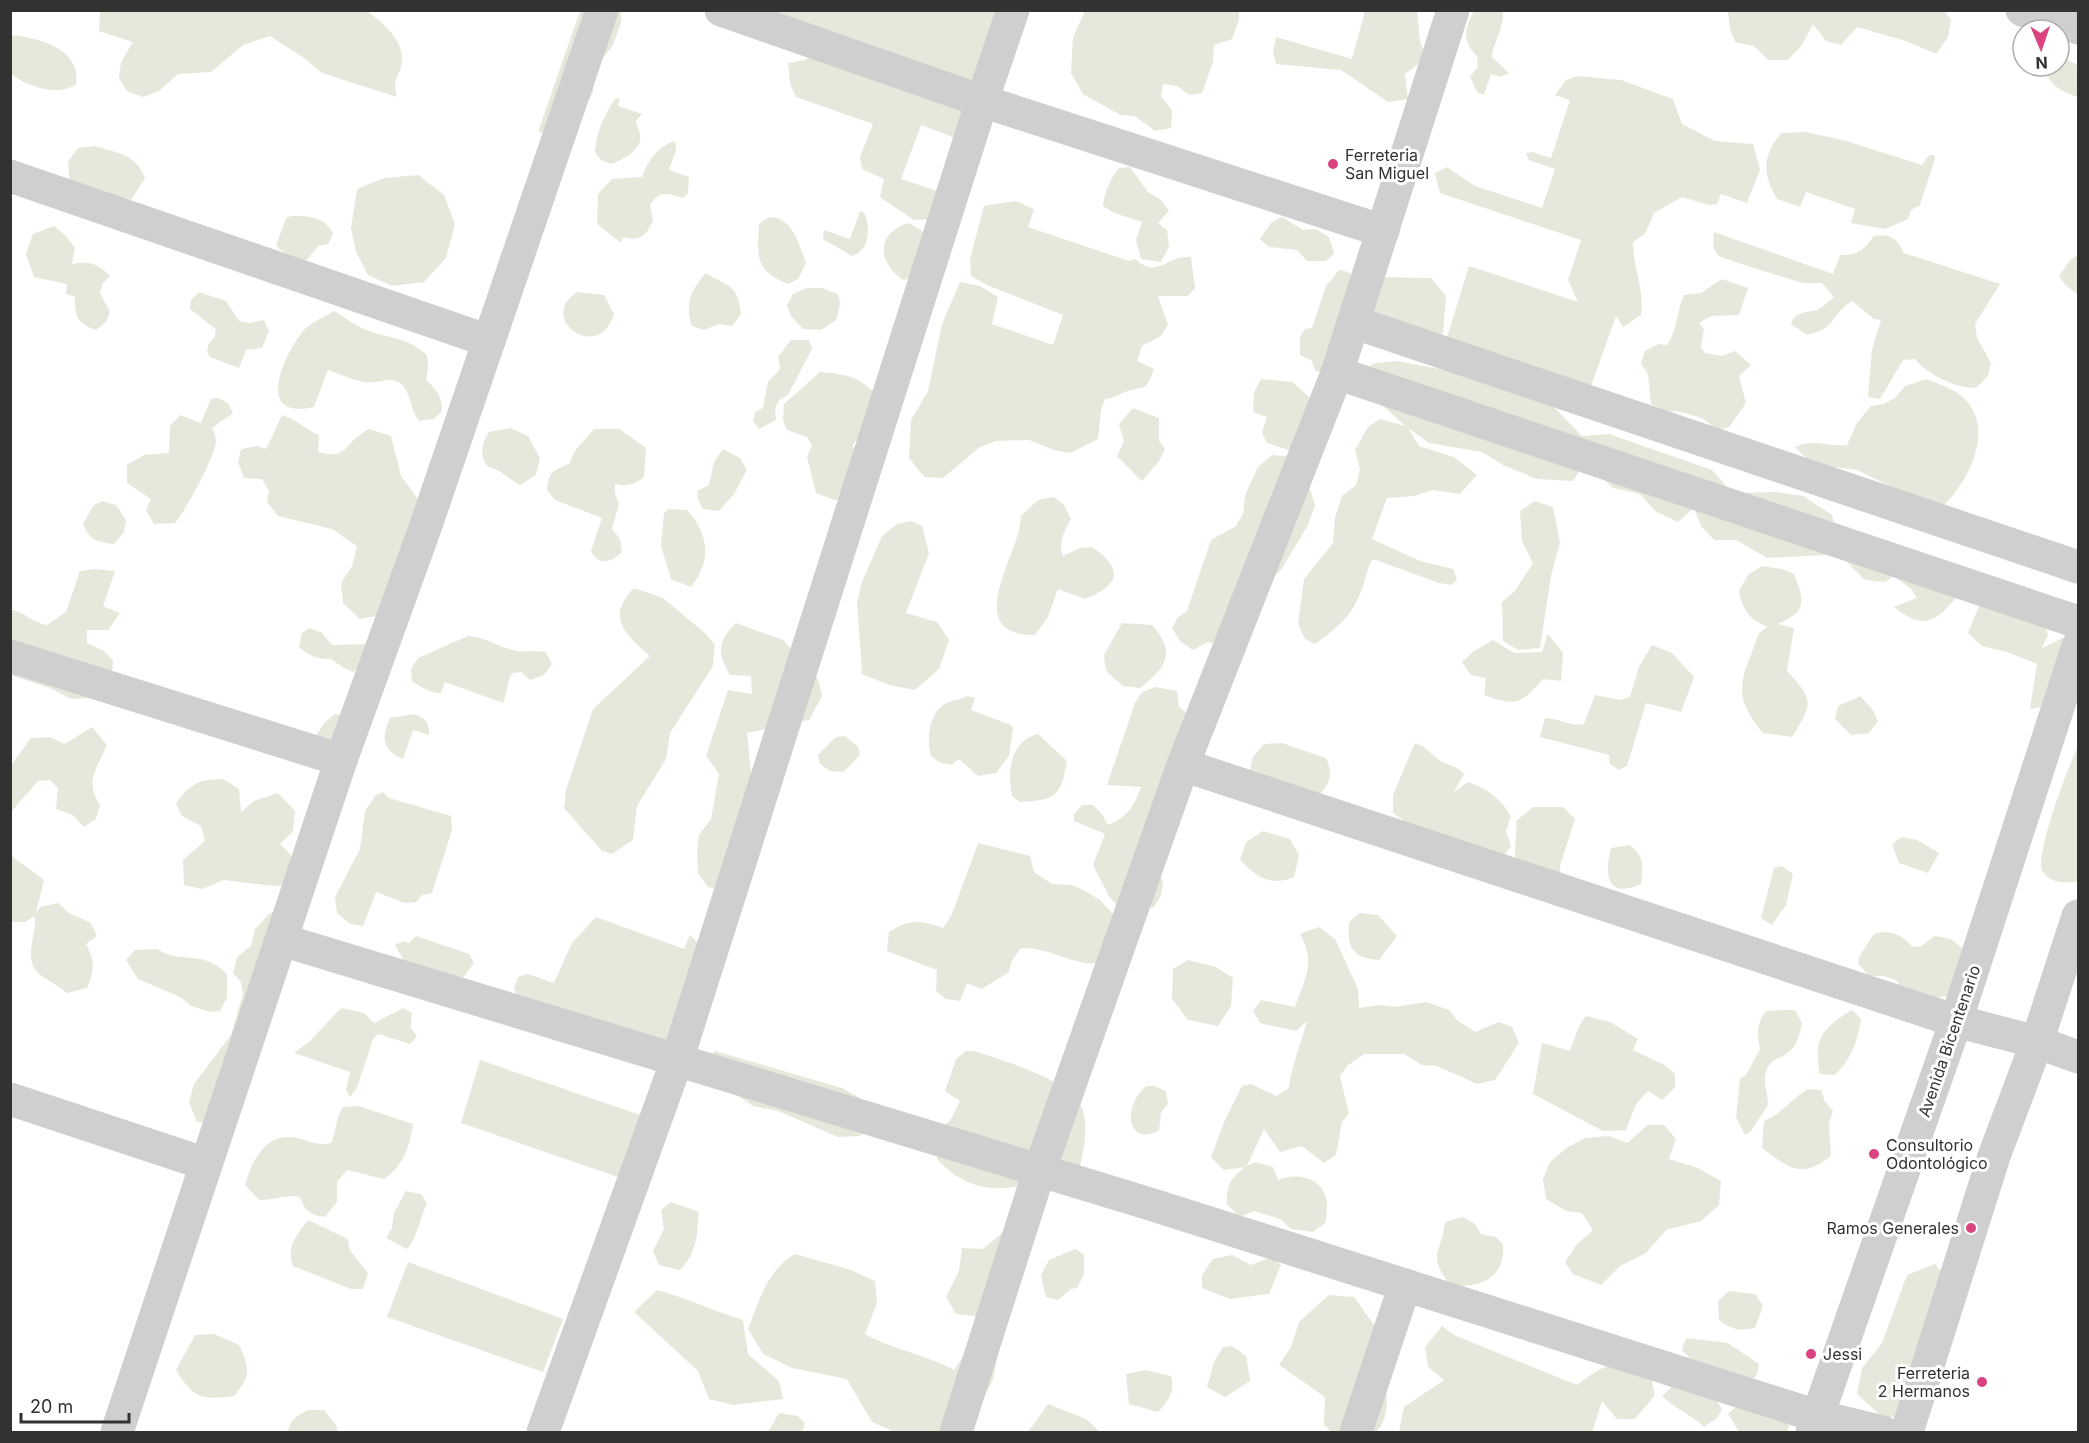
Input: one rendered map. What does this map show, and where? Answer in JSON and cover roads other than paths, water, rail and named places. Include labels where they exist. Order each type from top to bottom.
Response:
[{"type":"street","points":[[117,1432],[341,760],[489,341],[602,10]]},
{"type":"street","points":[[721,10],[982,101],[1383,231]]},
{"type":"street","points":[[543,1432],[677,1060],[1013,10]]},
{"type":"street","points":[[956,1432],[1039,1172],[1183,765],[1337,373],[1453,10]]},
{"type":"street","points":[[2022,10],[2079,28]]},
{"type":"street","points":[[10,176],[489,341]]},
{"type":"street","points":[[1353,322],[2079,567]]},
{"type":"street","points":[[1337,373],[2079,622]]},
{"type":"street","name":"Avenida Bicentenario","points":[[1815,1424],[1956,1022],[2079,646]]},
{"type":"street","points":[[10,656],[341,760]]},
{"type":"street","points":[[1183,765],[1956,1022],[2037,1042],[2079,1057]]},
{"type":"street","points":[[1907,1432],[1991,1166],[2037,1042],[2079,916]]},
{"type":"street","points":[[282,940],[1405,1285],[1815,1424],[1883,1432]]},
{"type":"street","points":[[10,1099],[206,1164]]},
{"type":"street","points":[[1356,1432],[1405,1285]]},
{"type":"place","name":"Ferreteria San Miguel","points":[[1333,164]]},
{"type":"place","name":"Consultorio Odontológico","points":[[1874,1154]]},
{"type":"place","name":"Ramos Generales","points":[[1971,1228]]},
{"type":"place","name":"Jessi","points":[[1811,1354]]},
{"type":"place","name":"Ferreteria 2 Hermanos","points":[[1982,1382]]}]
